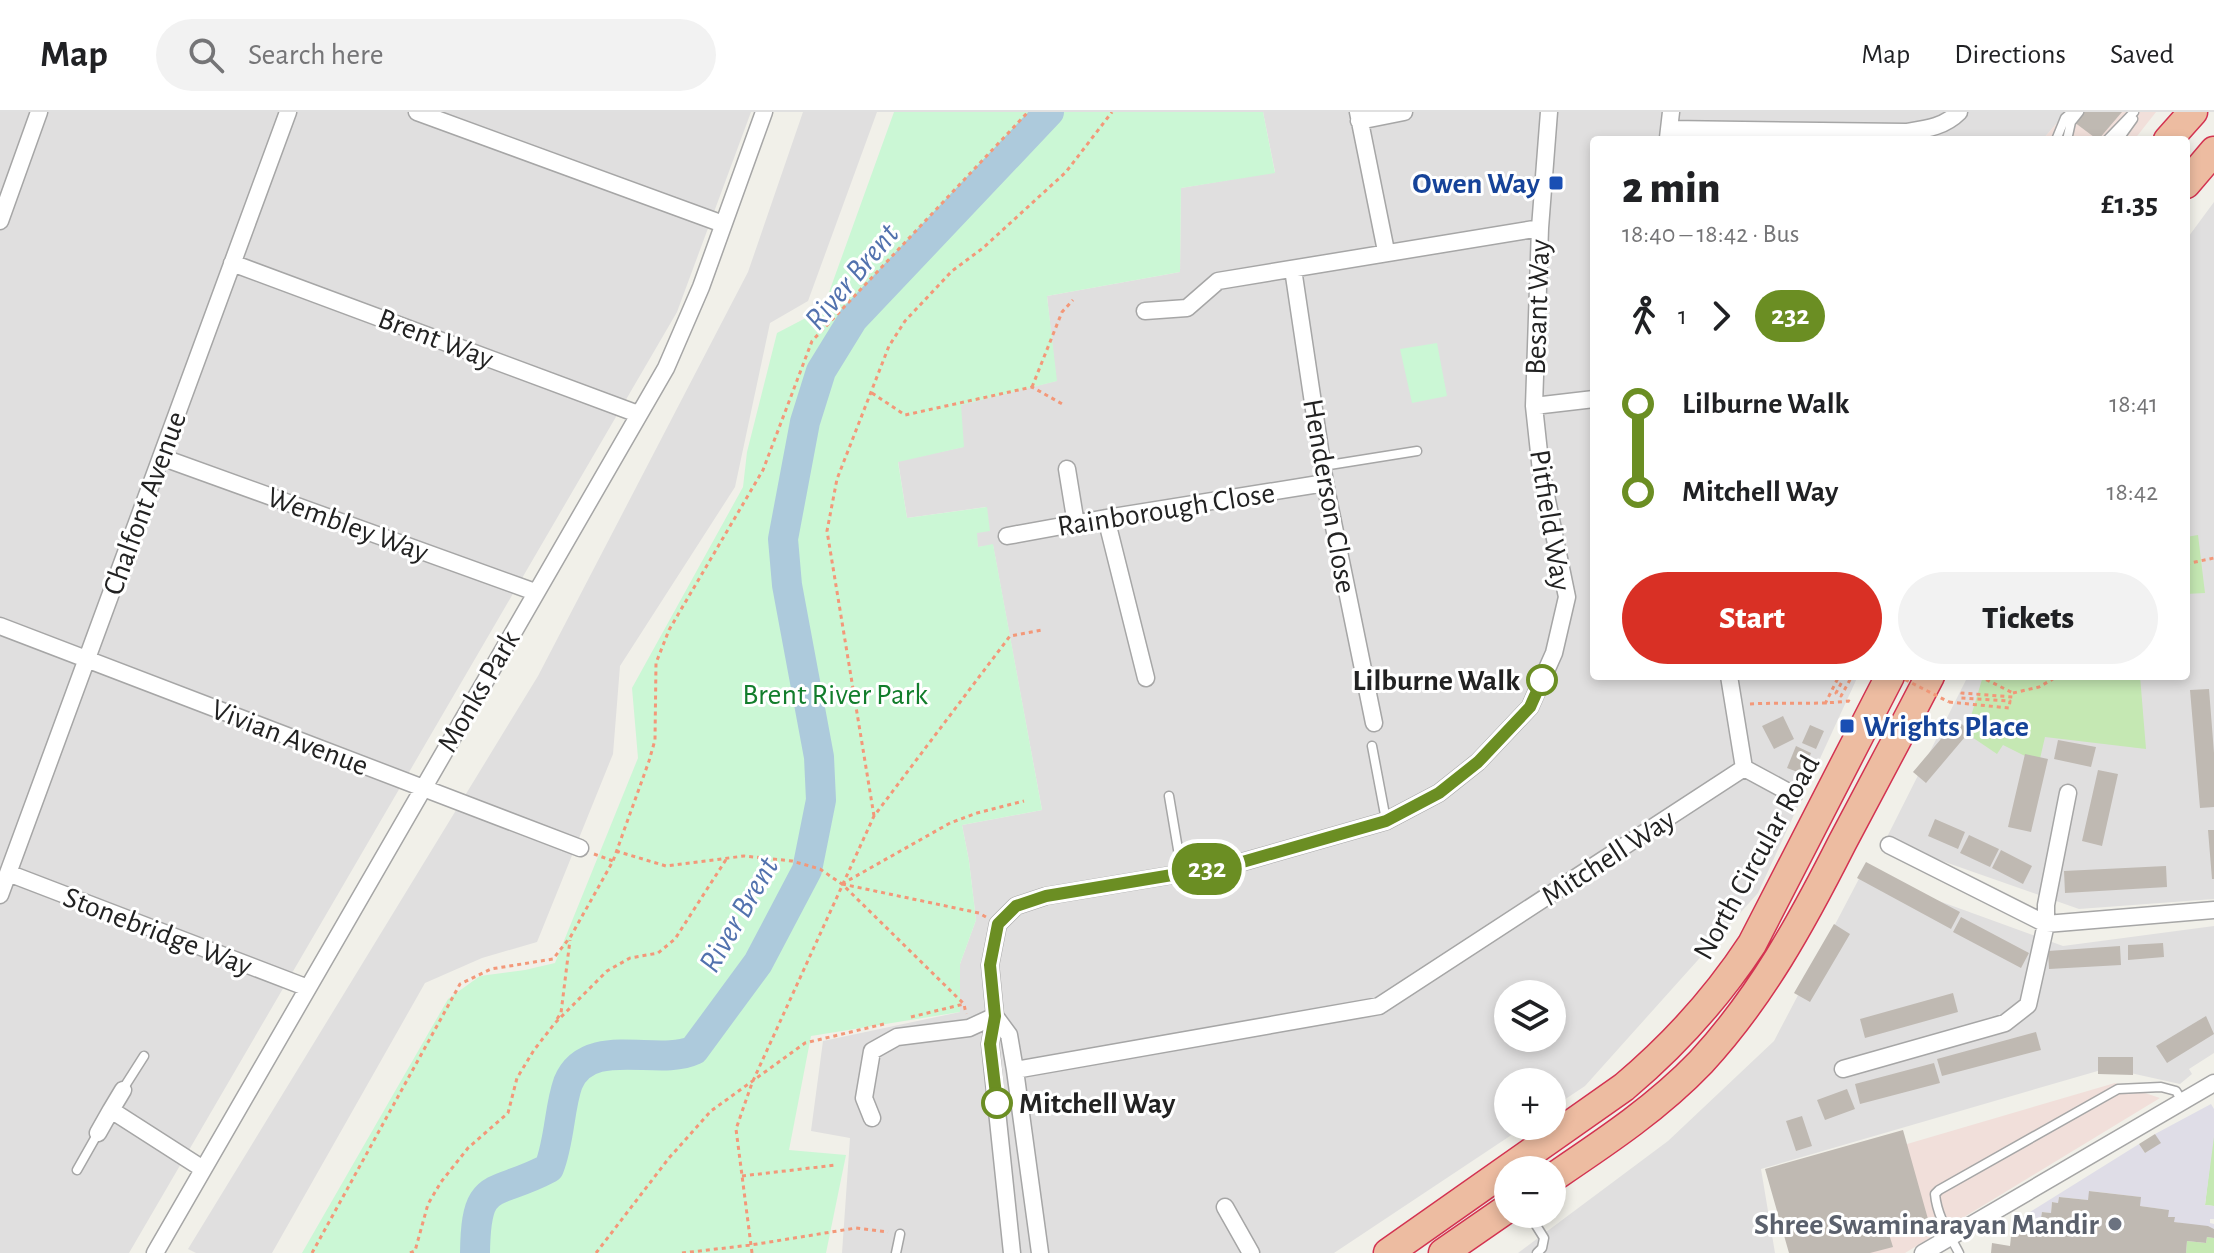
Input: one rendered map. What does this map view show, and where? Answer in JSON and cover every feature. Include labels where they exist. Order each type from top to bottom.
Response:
[{"type":"highway","points":[[2172,136],[2193,112]]},
{"type":"highway","points":[[2190,179],[2214,151]]},
{"type":"highway","name":"North Circular Road","points":[[1388,1253],[1624,1087],[1691,1025],[1726,984],[1771,912],[1888,680]]},
{"type":"highway","points":[[1566,1168],[1653,1106],[1698,1065],[1763,986],[1818,889],[1928,680]]},
{"type":"highway","points":[[1443,1253],[1494,1218]]},
{"type":"street","points":[[0,221],[39,112]]},
{"type":"street","name":"Chalfont Avenue","points":[[0,895],[288,112]]},
{"type":"street","points":[[417,112],[723,224]]},
{"type":"street","name":"Monks Park","points":[[155,1253],[666,368],[686,326],[764,112]]},
{"type":"street","points":[[1386,251],[1358,116],[1404,112]]},
{"type":"street","name":"Besant Way","points":[[1534,406],[1540,228],[1549,112]]},
{"type":"street","points":[[1669,127],[1906,132],[1933,128],[1959,112]]},
{"type":"street","points":[[1145,311],[1187,308],[1218,281],[1540,228]]},
{"type":"street","name":"Brent Way","points":[[232,263],[638,414]]},
{"type":"street","name":"Henderson Close","points":[[1293,269],[1325,483],[1374,723]]},
{"type":"street","points":[[1534,406],[1590,399]]},
{"type":"street","name":"Pitfield Way","points":[[998,924],[1016,906],[1046,896],[1232,865],[1386,821],[1439,793],[1478,762],[1530,707],[1554,653],[1567,597],[1541,471],[1534,406]]},
{"type":"street","name":"Wembley Way","points":[[161,457],[535,592]]},
{"type":"street","points":[[1067,469],[1076,524]]},
{"type":"street","name":"Rainborough Close","points":[[1007,536],[1325,483]]},
{"type":"street","points":[[1106,518],[1146,678]]},
{"type":"street","name":"Vivian Avenue","points":[[0,626],[580,848]]},
{"type":"street","points":[[1730,680],[1744,768],[1794,795]]},
{"type":"street","name":"Mitchell Way","points":[[1015,1070],[1379,1006],[1744,768]]},
{"type":"street","points":[[1843,1069],[2005,1023],[2028,1005],[2046,924],[2046,905],[2068,793]]},
{"type":"street","points":[[1889,845],[2046,924],[2214,910]]},
{"type":"street","name":"Stonebridge Way","points":[[8,873],[308,988]]},
{"type":"street","points":[[998,924],[990,965],[995,1016],[990,1044],[1012,1253]]},
{"type":"street","points":[[995,1016],[1009,1035],[1040,1253]]},
{"type":"street","points":[[872,1118],[864,1098],[872,1051],[897,1037],[969,1028],[995,1016]]},
{"type":"street","points":[[1923,1253],[2214,1083]]},
{"type":"street","points":[[98,1133],[123,1090]]},
{"type":"street","points":[[111,1110],[203,1169]]},
{"type":"street","points":[[1225,1207],[1244,1251]]},
{"type":"lane","points":[[2058,136],[2065,118],[2072,112]]},
{"type":"lane","points":[[2068,136],[2071,122],[2079,112]]},
{"type":"lane","points":[[2111,136],[2136,112]]},
{"type":"lane","points":[[2121,136],[2136,112]]},
{"type":"lane","points":[[1322,466],[1417,451]]},
{"type":"lane","points":[[1372,746],[1386,821]]},
{"type":"lane","points":[[1169,796],[1182,874]]},
{"type":"lane","points":[[123,1090],[144,1056]]},
{"type":"lane","points":[[1959,1253],[1942,1222],[1935,1199],[1939,1190],[2118,1089],[2161,1087],[2176,1091],[2182,1101]]},
{"type":"lane","points":[[77,1170],[98,1133]]},
{"type":"lane","points":[[1537,1253],[1542,1248],[1544,1238],[1538,1228]]},
{"type":"lane","points":[[896,1253],[900,1234]]},
{"type":"path","points":[[312,1253],[460,984],[491,969],[553,959],[571,936],[613,861],[655,740],[656,663],[669,630],[763,470],[812,341],[1028,112]]},
{"type":"path","points":[[874,816],[827,531],[837,479],[889,346],[905,321],[952,271],[983,248],[1066,172],[1112,112]]},
{"type":"path","points":[[1032,387],[1062,312],[1073,300]]},
{"type":"path","points":[[872,393],[905,415],[1032,387],[1064,405]]},
{"type":"path","points":[[2190,563],[2214,558]]},
{"type":"path","points":[[752,1253],[736,1129],[752,1083],[842,884],[874,816],[1010,636],[1042,630]]},
{"type":"path","points":[[1825,704],[1837,680]]},
{"type":"path","points":[[1843,680],[1836,693],[1841,696],[1850,680]]},
{"type":"path","points":[[1906,680],[1949,702],[2009,708],[2010,701],[1961,698],[1962,693],[2013,697],[2013,693]]},
{"type":"path","points":[[1987,680],[2013,693],[2039,687],[2051,680]]},
{"type":"path","points":[[1734,704],[1849,701],[1855,705]]},
{"type":"path","points":[[842,884],[950,823],[1024,801]]},
{"type":"path","points":[[580,848],[613,861]]},
{"type":"path","points":[[616,851],[666,866],[744,856],[820,869],[842,884],[964,1004],[906,1018]]},
{"type":"path","points":[[555,1023],[607,971],[630,958],[658,953],[675,939],[727,858]]},
{"type":"path","points":[[842,884],[979,913],[998,924]]},
{"type":"path","points":[[410,1253],[415,1251],[428,1204],[441,1182],[468,1148],[508,1113],[517,1078],[561,1013],[571,936]]},
{"type":"path","points":[[596,1253],[669,1158],[711,1111],[805,1043],[892,1022]]},
{"type":"path","points":[[742,1176],[836,1165]]},
{"type":"path","points":[[682,1253],[856,1228],[900,1234]]},
{"type":"shaded area","points":[[0,112],[751,112],[677,312],[129,1253],[0,1253]]},
{"type":"shaded area","points":[[803,112],[877,112],[808,301],[770,323],[735,487],[620,666],[613,754],[537,942],[482,958],[425,983],[272,1253],[196,1253],[188,1249],[538,676],[748,272]]},
{"type":"shaded area","points":[[1263,112],[2067,112],[2046,136],[1590,136],[1590,680],[1856,680],[1758,893],[1585,1086],[1566,1099],[1566,1068],[1494,1068],[1494,1140],[1504,1140],[1334,1253],[842,1253],[850,1138],[811,1131],[823,1041],[960,1012],[960,964],[976,920],[962,825],[1042,810],[993,545],[978,547],[976,533],[986,507],[907,518],[898,461],[963,447],[960,405],[1056,381],[1047,296],[1180,272],[1181,188],[1275,172]]},
{"type":"shaded area","points":[[2067,112],[2156,112],[2137,136],[2046,136]]},
{"type":"shaded area","points":[[2214,202],[2214,899],[2079,909],[1885,841],[1966,680],[2190,680],[2190,235]]},
{"type":"shaded area","points":[[1862,873],[2063,946],[2214,926],[2214,1053],[2189,1069],[2192,1074],[2180,1084],[2108,1068],[1761,1169],[1775,1253],[1518,1253],[1551,1228],[1566,1228],[1566,1217],[1668,1141],[1774,1041]]},
{"type":"shaded area","points":[[2115,1083],[2160,1098],[1905,1253],[1791,1253],[1781,1181]]},
{"type":"shaded area","points":[[2211,1104],[2214,1109],[2214,1137],[2205,1205],[2214,1206],[2214,1219],[2210,1219],[2210,1223],[2214,1224],[2214,1229],[2174,1222],[2174,1217],[2168,1217],[2168,1210],[2140,1206],[2140,1197],[2090,1191],[2088,1200],[2059,1197],[2058,1203],[2052,1202],[2051,1213],[2042,1212],[2040,1226],[2017,1220],[2139,1144],[2145,1153],[2160,1143],[2155,1134]]},
{"type":"green space","name":"Brent River Park","points":[[894,112],[1263,112],[1275,173],[1181,188],[1180,272],[1047,296],[1057,381],[961,405],[964,447],[898,462],[907,518],[987,507],[990,531],[977,533],[978,547],[993,544],[1042,810],[962,825],[976,920],[960,964],[960,1012],[811,1036],[789,1150],[846,1155],[826,1253],[302,1253],[448,999],[480,976],[555,963],[638,758],[632,688],[743,487],[747,452],[777,333],[823,309]]},
{"type":"green space","points":[[1437,343],[1447,396],[1412,403],[1400,349]]},
{"type":"green space","points":[[2198,535],[2205,593],[2190,594],[2190,536]]},
{"type":"green space","points":[[1982,680],[2140,680],[2146,749],[2045,737],[2039,763],[2003,745],[1997,754],[1966,733]]},
{"type":"green space","points":[[2214,1137],[2214,1206],[2205,1205]]},
{"type":"green space","points":[[2207,1237],[2214,1238],[2214,1253],[2186,1253],[2187,1241],[2206,1243]]},
{"type":"building","points":[[2083,112],[2122,112],[2101,136],[2093,136],[2074,122]]},
{"type":"building","points":[[2209,689],[2214,807],[2200,808],[2190,690]]},
{"type":"building","points":[[1783,716],[1794,739],[1774,749],[1762,726]]},
{"type":"building","points":[[1957,720],[1970,731],[1926,783],[1913,772]]},
{"type":"building","points":[[1810,725],[1824,731],[1816,749],[1802,743]]},
{"type":"building","points":[[2058,740],[2096,747],[2091,767],[2054,759]]},
{"type":"building","points":[[1796,746],[1811,753],[1803,774],[1787,768]]},
{"type":"building","points":[[2025,754],[2048,759],[2031,832],[2008,827]]},
{"type":"building","points":[[2098,770],[2118,774],[2102,846],[2082,841]]},
{"type":"building","points":[[1935,819],[1965,832],[1958,849],[1928,836]]},
{"type":"building","points":[[2208,830],[2214,830],[2214,879],[2212,879]]},
{"type":"building","points":[[1969,835],[1999,849],[1990,867],[1960,853]]},
{"type":"building","points":[[2001,850],[2032,866],[2023,884],[1992,868]]},
{"type":"building","points":[[1866,862],[1960,912],[1951,929],[1857,878]]},
{"type":"building","points":[[2166,866],[2167,887],[2065,893],[2064,871]]},
{"type":"building","points":[[1961,917],[2029,953],[2021,968],[1953,932]]},
{"type":"building","points":[[1834,924],[1850,934],[1810,1002],[1794,993]]},
{"type":"building","points":[[2163,943],[2164,957],[2128,960],[2128,945]]},
{"type":"building","points":[[2120,946],[2121,965],[2049,969],[2048,951]]},
{"type":"building","points":[[1953,993],[1958,1012],[1865,1038],[1860,1019]]},
{"type":"building","points":[[2206,1016],[2214,1034],[2167,1063],[2156,1046]]},
{"type":"building","points":[[2036,1032],[2041,1050],[1942,1076],[1937,1059]]},
{"type":"building","points":[[2098,1057],[2133,1057],[2133,1075],[2098,1074]]},
{"type":"building","points":[[1934,1063],[1940,1083],[1860,1104],[1855,1084]]},
{"type":"building","points":[[1847,1089],[1855,1109],[1825,1120],[1817,1100]]},
{"type":"building","points":[[1802,1116],[1812,1146],[1796,1151],[1786,1121]]},
{"type":"building","points":[[1903,1130],[1928,1219],[1888,1231],[1893,1247],[1870,1253],[1789,1253],[1765,1169]]},
{"type":"building","points":[[2155,1134],[2161,1143],[2145,1153],[2139,1144]]},
{"type":"building","name":"Shree Swaminarayan Mandir","points":[[2089,1191],[2141,1197],[2140,1206],[2169,1210],[2168,1217],[2175,1217],[2174,1222],[2208,1226],[2214,1229],[2214,1238],[2207,1237],[2206,1243],[2187,1241],[2186,1253],[1991,1253],[1992,1243],[2010,1246],[2012,1227],[2039,1230],[2042,1212],[2051,1213],[2052,1202],[2058,1203],[2059,1197],[2088,1200]]},
{"type":"waterway","name":"River Brent","points":[[475,1253],[476,1228],[484,1200],[501,1188],[549,1168],[565,1093],[578,1068],[591,1060],[607,1056],[679,1054],[694,1050],[758,963],[807,870],[821,800],[819,757],[787,585],[783,539],[805,422],[821,371],[853,319],[1049,112]]},
{"type":"bus line","name":"232","points":[[997,1103],[990,1044],[995,1016],[990,965],[998,924],[1016,906],[1046,896],[1232,865],[1386,821],[1439,793],[1478,762],[1530,707],[1542,680]]},
{"type":"place","name":"Owen Way","points":[[1556,183]]},
{"type":"place","name":"Lilburne Walk","points":[[1542,680]]},
{"type":"place","name":"Wrights Place","points":[[1847,726]]},
{"type":"place","name":"Mitchell Way","points":[[997,1103]]},
{"type":"place","name":"Shree Swaminarayan Mandir","points":[[2115,1224]]}]
